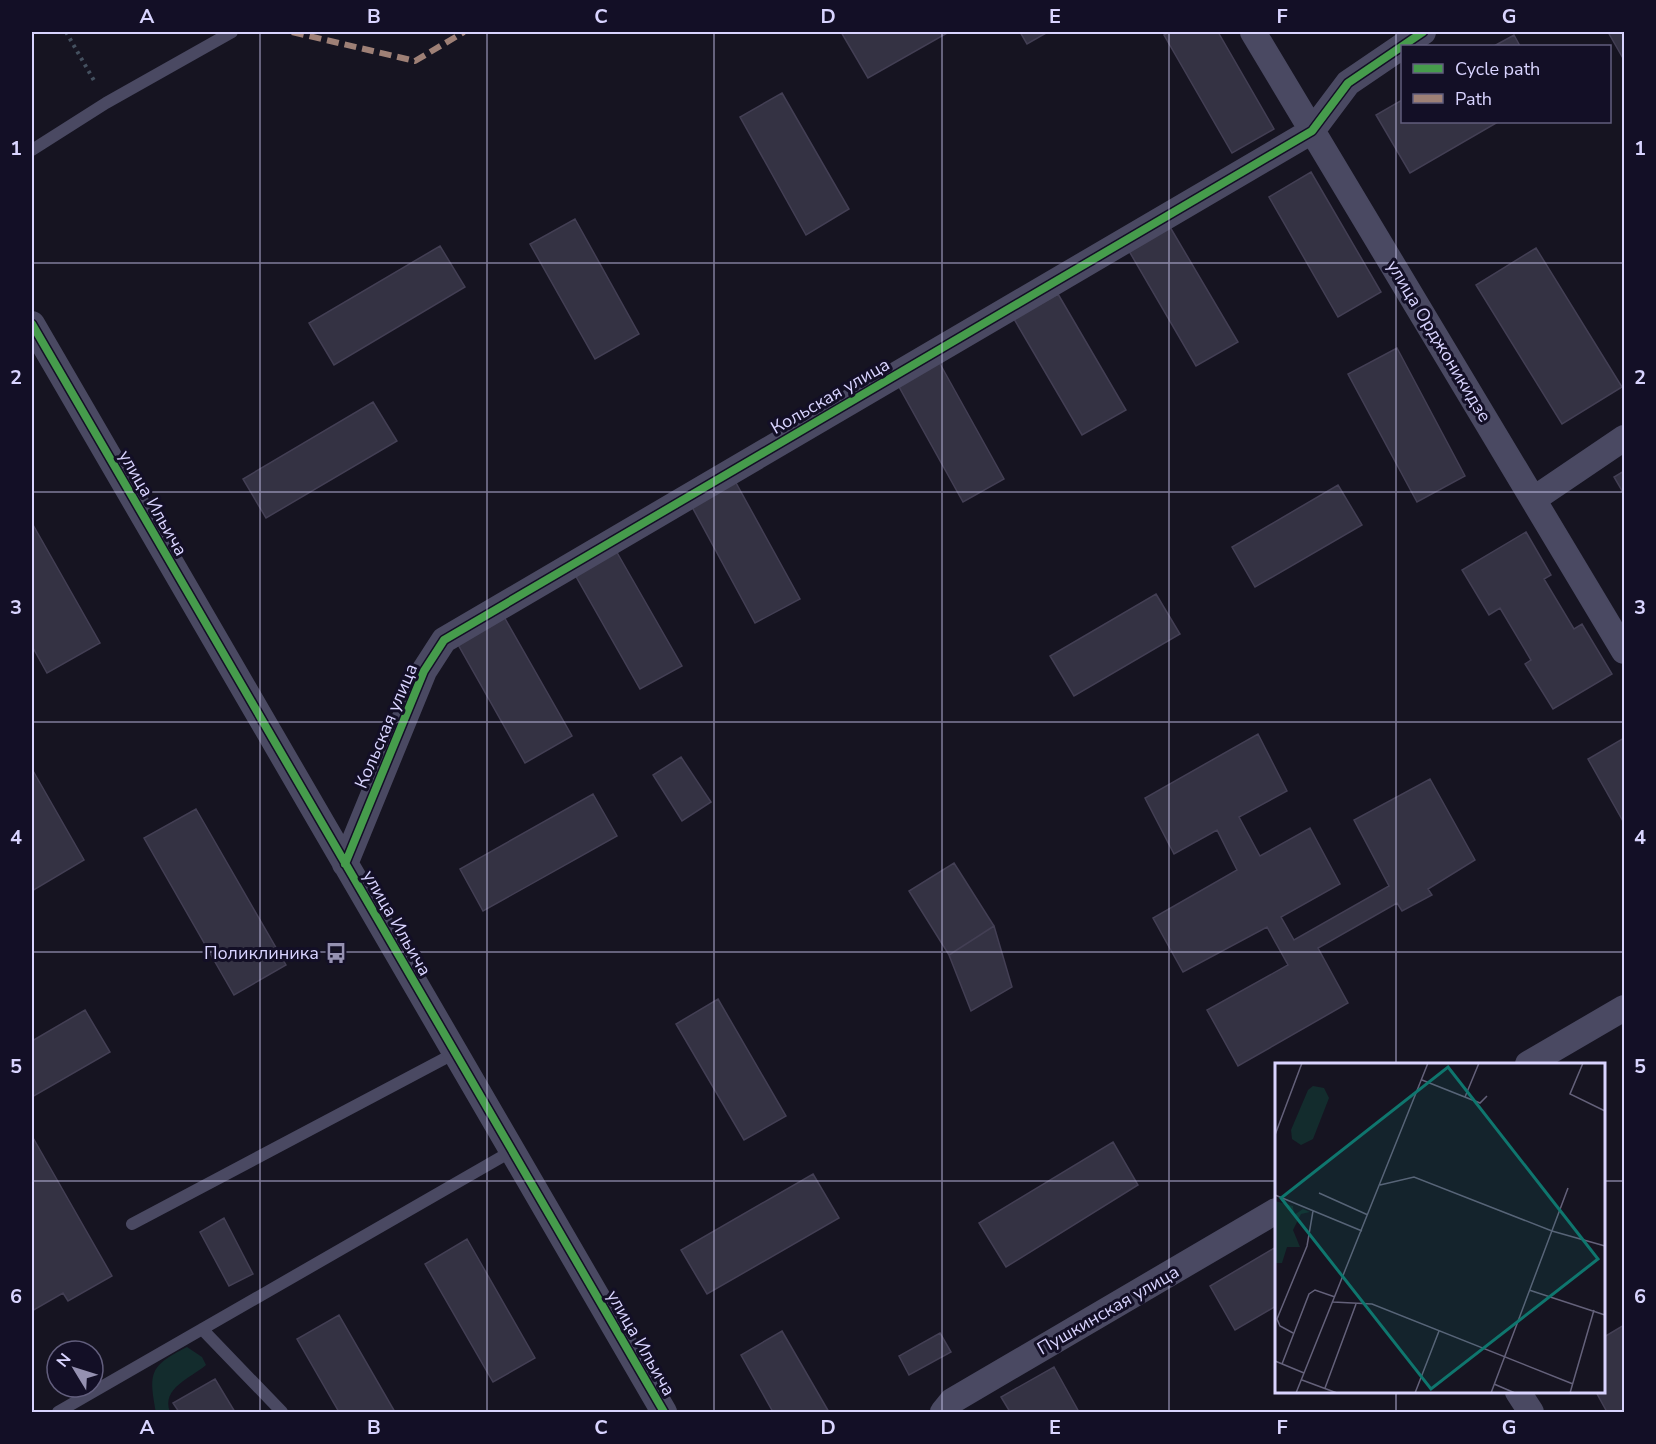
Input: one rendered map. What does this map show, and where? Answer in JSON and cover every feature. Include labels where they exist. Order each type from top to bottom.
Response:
[{"type":"street","name":"улица Орджоникидзе","points":[[1253,32],[1624,651]]},
{"type":"street","name":"Кольская улица","points":[[1404,45],[1423,32]]},
{"type":"street","name":"Кольская улица","points":[[345,864],[424,671],[444,640],[1312,131],[1348,83],[1401,47]]},
{"type":"street","name":"улица Ильича","points":[[32,324],[664,1413]]},
{"type":"street","points":[[1534,499],[1624,438]]},
{"type":"street","points":[[1531,1063],[1624,1008]]},
{"type":"street","name":"Пушкинская улица","points":[[943,1413],[951,1401],[1275,1212]]},
{"type":"street","points":[[1519,1393],[1530,1413]]},
{"type":"lane","points":[[32,150],[106,104],[231,32]]},
{"type":"lane","points":[[132,1224],[455,1053]]},
{"type":"lane","points":[[58,1413],[512,1151]]},
{"type":"lane","points":[[202,1329],[282,1413]]},
{"type":"path","points":[[66,32],[106,104]]},
{"type":"green space","points":[[187,1347],[202,1357],[206,1365],[173,1390],[168,1404],[170,1412],[156,1412],[153,1388],[155,1372],[165,1360]]},
{"type":"building","points":[[841,32],[949,32],[868,78]]},
{"type":"building","points":[[1020,32],[1048,32],[1027,44]]},
{"type":"building","points":[[1169,32],[1218,32],[1274,129],[1232,153],[1164,35]]},
{"type":"building","points":[[1608,32],[1624,32],[1624,60]]},
{"type":"building","points":[[1514,35],[1519,45],[1496,45]]},
{"type":"building","points":[[782,93],[849,209],[806,235],[740,117]]},
{"type":"building","points":[[1401,101],[1401,123],[1496,123],[1410,173],[1376,115]]},
{"type":"building","points":[[1311,172],[1381,292],[1338,317],[1269,197]]},
{"type":"building","points":[[575,219],[639,334],[595,359],[530,244]]},
{"type":"building","points":[[1170,227],[1238,342],[1196,366],[1129,251]]},
{"type":"building","points":[[440,246],[465,287],[334,365],[309,323]]},
{"type":"building","points":[[1536,248],[1622,387],[1562,424],[1476,285]]},
{"type":"building","points":[[1058,294],[1126,410],[1082,435],[1014,319]]},
{"type":"building","points":[[1397,348],[1465,476],[1417,502],[1348,374]]},
{"type":"building","points":[[939,362],[1004,479],[963,502],[898,385]]},
{"type":"building","points":[[373,402],[397,441],[266,518],[243,479]]},
{"type":"building","points":[[1624,471],[1624,494],[1614,477]]},
{"type":"building","points":[[735,481],[800,599],[755,623],[691,505]]},
{"type":"building","points":[[1338,485],[1362,525],[1255,587],[1232,547]]},
{"type":"building","points":[[32,523],[100,643],[47,673],[32,646]]},
{"type":"building","points":[[1526,532],[1551,575],[1544,579],[1574,629],[1582,624],[1612,674],[1553,709],[1525,664],[1531,660],[1500,608],[1489,615],[1462,570]]},
{"type":"building","points":[[615,549],[682,666],[640,689],[574,573]]},
{"type":"building","points":[[1156,594],[1180,634],[1074,696],[1050,656]]},
{"type":"building","points":[[503,615],[572,736],[525,763],[456,641]]},
{"type":"building","points":[[1258,734],[1287,791],[1239,817],[1260,856],[1310,828],[1340,884],[1281,917],[1294,940],[1389,886],[1354,820],[1430,779],[1475,860],[1428,889],[1432,895],[1402,911],[1397,903],[1318,948],[1348,1003],[1238,1066],[1207,1010],[1288,965],[1267,927],[1183,972],[1153,918],[1237,870],[1217,830],[1174,854],[1145,798]]},
{"type":"building","points":[[1624,738],[1624,823],[1588,759]]},
{"type":"building","points":[[681,757],[711,802],[682,821],[653,775]]},
{"type":"building","points":[[32,769],[84,860],[32,891]]},
{"type":"building","points":[[593,794],[617,836],[483,911],[460,869]]},
{"type":"building","points":[[196,809],[286,965],[234,995],[144,838]]},
{"type":"building","points":[[954,863],[994,926],[949,955],[909,891]]},
{"type":"building","points":[[994,926],[1012,987],[971,1011],[949,955]]},
{"type":"building","points":[[718,999],[786,1116],[744,1140],[676,1024]]},
{"type":"building","points":[[85,1010],[110,1052],[32,1097],[32,1041]]},
{"type":"building","points":[[32,1136],[112,1276],[68,1301],[63,1293],[32,1311]]},
{"type":"building","points":[[1113,1142],[1138,1185],[1006,1267],[979,1223]]},
{"type":"building","points":[[813,1174],[839,1218],[707,1294],[681,1250]]},
{"type":"building","points":[[224,1218],[253,1274],[229,1286],[200,1232]]},
{"type":"building","points":[[467,1239],[535,1358],[493,1382],[425,1264]]},
{"type":"building","points":[[1275,1248],[1275,1307],[1235,1330],[1210,1286]]},
{"type":"building","points":[[339,1315],[395,1412],[339,1412],[297,1339]]},
{"type":"building","points":[[1624,1325],[1624,1412],[1607,1412],[1597,1393],[1605,1393],[1605,1336]]},
{"type":"building","points":[[782,1331],[829,1412],[773,1412],[741,1355]]},
{"type":"building","points":[[940,1333],[951,1352],[909,1375],[899,1356]]},
{"type":"building","points":[[1054,1367],[1079,1412],[1010,1412],[1001,1397]]},
{"type":"building","points":[[215,1379],[235,1412],[179,1412],[173,1403]]},
{"type":"marked path","points":[[292,32],[415,61],[464,32]]},
{"type":"cycle path","points":[[1404,45],[1423,32]]},
{"type":"cycle path","points":[[345,864],[424,671],[444,640],[1312,131],[1348,83],[1401,47]]},
{"type":"cycle path","points":[[32,324],[664,1412]]},
{"type":"place","name":"Поликлиника","points":[[336,953]]}]
